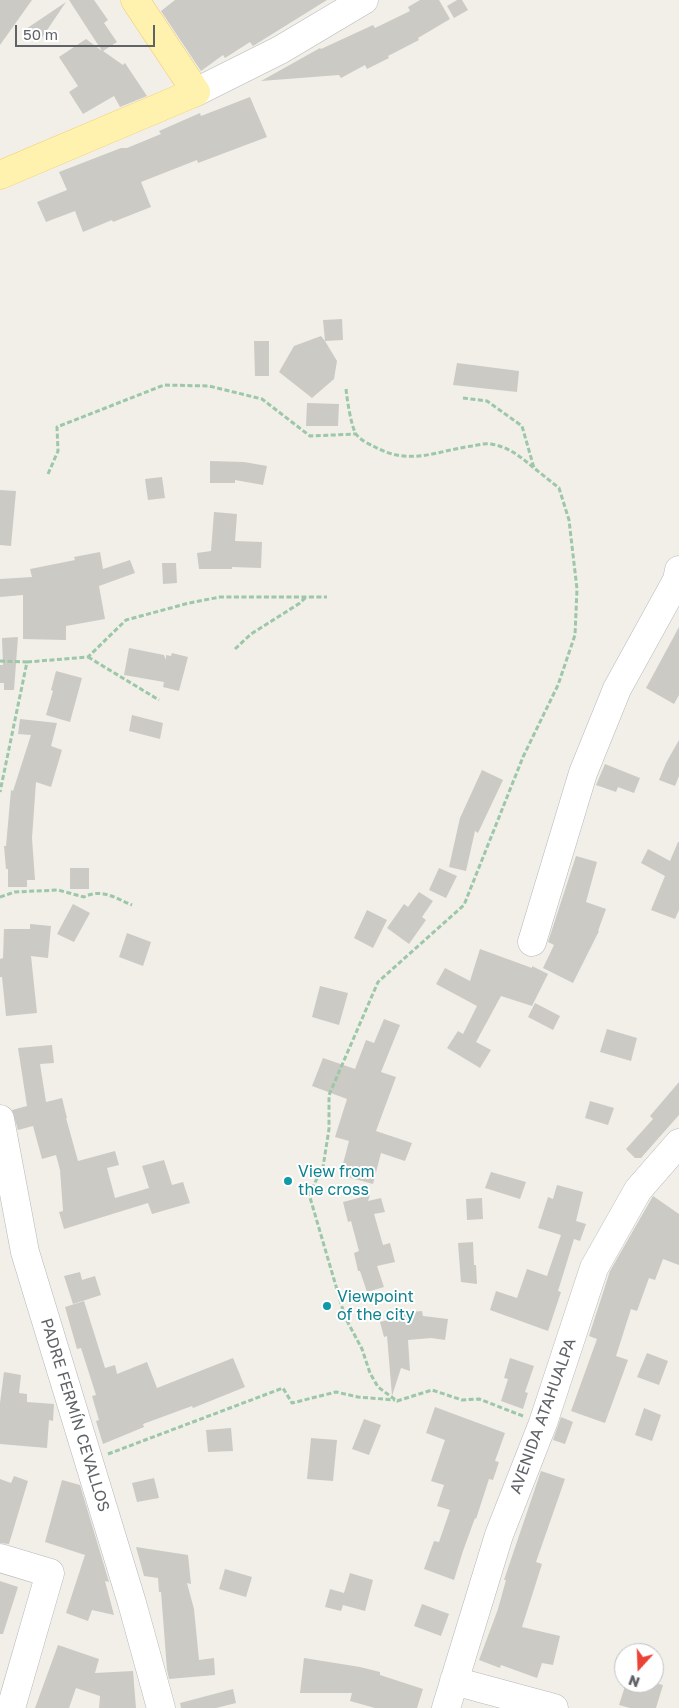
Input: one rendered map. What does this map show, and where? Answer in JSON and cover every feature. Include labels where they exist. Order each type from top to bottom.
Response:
[{"type":"main road","points":[[0,175],[196,92],[134,0]]},
{"type":"street","points":[[196,92],[280,50],[364,0]]},
{"type":"street","points":[[532,942],[583,773],[617,689],[677,580],[679,570]]},
{"type":"street","name":"PADRE FERMÍN CEVALLOS","points":[[0,1119],[25,1252],[132,1604],[161,1708]]},
{"type":"street","name":"AVENIDA ATAHUALPA","points":[[446,1708],[499,1535],[542,1423],[594,1268],[638,1190],[679,1143]]},
{"type":"street","points":[[0,1558],[50,1573],[11,1708]]},
{"type":"street","points":[[454,1682],[554,1708]]},
{"type":"path","points":[[48,474],[58,451],[57,427],[164,385],[208,386],[262,399],[310,436],[356,434]]},
{"type":"path","points":[[346,389],[356,434],[362,440],[386,453],[398,457],[414,457],[456,448],[490,444],[515,452],[559,488],[569,520],[577,589],[575,635],[558,685],[523,757],[464,904],[378,982],[330,1095],[323,1167],[309,1194],[344,1317],[362,1349],[370,1373],[378,1387],[397,1401]]},
{"type":"path","points":[[463,398],[487,401],[522,426],[534,468]]},
{"type":"path","points":[[88,657],[126,620],[220,597],[327,597]]},
{"type":"path","points":[[235,649],[251,634],[300,603],[306,597]]},
{"type":"path","points":[[0,661],[27,662],[88,657],[159,700]]},
{"type":"path","points":[[0,792],[27,662]]},
{"type":"path","points":[[0,897],[15,892],[58,890],[84,897],[93,892],[108,894],[132,905]]},
{"type":"path","points":[[89,1462],[283,1388],[292,1402],[336,1392],[358,1398],[397,1401],[432,1390],[462,1400],[479,1399],[542,1423]]},
{"type":"building","points":[[0,0],[32,0],[0,45]]},
{"type":"building","points":[[69,0],[94,0],[108,20],[104,23],[117,42],[103,51],[123,65],[125,63],[147,96],[120,107],[114,96],[83,114],[69,92],[78,86],[59,57],[86,39],[102,51]]},
{"type":"building","points":[[175,0],[327,0],[253,46],[250,42],[225,58],[223,55],[201,71],[161,11]]},
{"type":"building","points":[[420,0],[439,0],[450,19],[418,38],[419,40],[388,56],[389,58],[367,69],[365,65],[341,78],[339,75],[261,81],[320,48],[373,25],[375,28],[410,11],[408,7]]},
{"type":"building","points":[[457,0],[462,0],[468,10],[454,18],[447,6]]},
{"type":"building","points":[[66,2],[39,42],[23,31]]},
{"type":"building","points":[[250,97],[267,137],[198,163],[197,160],[141,182],[151,207],[113,222],[112,220],[83,232],[75,211],[46,222],[37,202],[67,190],[59,172],[161,134],[159,131],[200,113],[201,116]]},
{"type":"building","points":[[342,319],[343,340],[325,341],[323,320]]},
{"type":"building","points":[[321,336],[337,361],[334,379],[312,398],[279,372],[294,346]]},
{"type":"building","points":[[254,341],[269,341],[269,376],[255,376]]},
{"type":"building","points":[[457,363],[519,371],[517,392],[453,385]]},
{"type":"building","points":[[307,403],[339,404],[338,426],[306,426]]},
{"type":"building","points":[[210,461],[244,462],[267,466],[263,485],[235,480],[235,483],[210,483]]},
{"type":"building","points":[[162,477],[165,498],[148,500],[145,479]]},
{"type":"building","points":[[0,490],[16,491],[11,546],[0,545]]},
{"type":"building","points":[[214,512],[237,514],[235,541],[262,542],[261,568],[199,569],[197,553],[211,551]]},
{"type":"building","points":[[100,552],[103,569],[130,560],[135,573],[99,586],[105,619],[66,626],[66,640],[23,639],[23,595],[0,597],[0,579],[32,577],[30,569],[75,560],[74,557]]},
{"type":"building","points":[[162,563],[176,563],[177,583],[163,584]]},
{"type":"building","points":[[679,627],[679,695],[674,704],[646,688]]},
{"type":"building","points":[[18,637],[14,690],[4,690],[4,683],[0,683],[0,665],[3,665],[2,638]]},
{"type":"building","points":[[129,648],[164,655],[166,660],[166,655],[171,656],[172,653],[188,657],[179,691],[163,687],[164,682],[124,675]]},
{"type":"building","points":[[56,671],[82,678],[70,722],[46,715],[53,691],[51,690]]},
{"type":"building","points":[[132,715],[163,723],[160,739],[129,731]]},
{"type":"building","points":[[20,719],[57,723],[51,746],[62,750],[51,787],[36,782],[32,838],[35,880],[27,880],[27,887],[8,887],[8,869],[6,869],[4,846],[6,846],[11,790],[13,791],[31,735],[18,734]]},
{"type":"building","points":[[679,740],[679,776],[675,786],[659,780]]},
{"type":"building","points":[[605,764],[640,778],[634,793],[618,787],[616,792],[596,785]]},
{"type":"building","points":[[482,770],[503,780],[478,833],[475,831],[466,871],[449,867],[460,818]]},
{"type":"building","points":[[678,842],[679,910],[675,919],[651,910],[665,876],[641,863],[648,849],[670,861]]},
{"type":"building","points":[[576,856],[597,862],[586,902],[606,909],[599,931],[573,983],[543,968],[554,945],[548,942]]},
{"type":"building","points":[[70,868],[89,868],[89,889],[70,889]]},
{"type":"building","points":[[439,868],[457,876],[446,898],[429,890]]},
{"type":"building","points":[[419,892],[433,901],[422,917],[426,920],[409,944],[387,928],[404,904],[408,907]]},
{"type":"building","points":[[73,904],[90,913],[74,942],[57,934]]},
{"type":"building","points":[[367,910],[387,920],[373,948],[354,938]]},
{"type":"building","points":[[30,924],[51,926],[48,958],[31,956],[37,1013],[6,1016],[2,977],[0,977],[4,929],[30,929]]},
{"type":"building","points":[[127,933],[151,942],[143,966],[119,957]]},
{"type":"building","points":[[480,949],[532,968],[532,966],[548,974],[532,1006],[501,996],[476,1042],[491,1050],[480,1068],[447,1048],[458,1031],[463,1034],[477,1006],[436,984],[445,968],[470,981]]},
{"type":"building","points":[[320,986],[348,993],[339,1025],[312,1017]]},
{"type":"building","points":[[535,1003],[560,1016],[553,1030],[528,1017]]},
{"type":"building","points":[[384,1019],[400,1025],[381,1072],[396,1077],[376,1131],[412,1143],[405,1161],[381,1153],[373,1184],[340,1175],[349,1141],[335,1137],[347,1099],[312,1086],[323,1058],[355,1069],[366,1040],[374,1043]]},
{"type":"building","points":[[607,1029],[637,1038],[631,1061],[600,1052]]},
{"type":"building","points":[[52,1045],[54,1063],[40,1064],[46,1102],[62,1098],[78,1161],[115,1151],[119,1165],[107,1168],[115,1198],[149,1188],[142,1166],[164,1160],[172,1185],[183,1182],[190,1203],[152,1214],[148,1203],[64,1229],[59,1212],[63,1211],[60,1170],[56,1155],[42,1159],[33,1126],[18,1130],[12,1110],[27,1106],[18,1048]]},
{"type":"building","points":[[679,1082],[679,1115],[641,1158],[635,1158],[626,1149],[653,1119],[650,1116]]},
{"type":"building","points":[[590,1101],[614,1108],[608,1125],[585,1118]]},
{"type":"building","points":[[491,1172],[526,1182],[520,1199],[485,1188]]},
{"type":"building","points":[[557,1185],[583,1192],[576,1221],[586,1224],[580,1241],[574,1239],[558,1291],[561,1292],[548,1331],[490,1310],[496,1291],[517,1298],[527,1269],[547,1276],[561,1235],[538,1228],[548,1197],[553,1199]]},
{"type":"building","points":[[370,1195],[368,1201],[381,1198],[385,1212],[374,1214],[383,1245],[390,1243],[395,1262],[377,1266],[384,1287],[367,1292],[360,1271],[358,1271],[354,1253],[359,1251],[351,1221],[348,1222],[343,1202]]},
{"type":"building","points":[[653,1196],[679,1214],[679,1265],[663,1259],[655,1280],[649,1278],[637,1311],[631,1309],[616,1356],[628,1360],[605,1423],[571,1411],[597,1339],[589,1336],[610,1271]]},
{"type":"building","points":[[482,1198],[483,1219],[467,1220],[466,1199]]},
{"type":"building","points":[[473,1242],[477,1284],[461,1282],[458,1243]]},
{"type":"building","points":[[80,1272],[82,1280],[95,1276],[101,1295],[73,1304],[64,1276]]},
{"type":"building","points":[[84,1301],[105,1368],[115,1365],[117,1374],[147,1362],[157,1388],[233,1358],[245,1387],[193,1408],[192,1406],[143,1424],[144,1427],[103,1444],[96,1421],[99,1420],[92,1396],[96,1395],[81,1348],[77,1349],[65,1307]]},
{"type":"building","points":[[422,1311],[423,1316],[448,1319],[445,1340],[431,1338],[408,1340],[410,1371],[401,1368],[392,1396],[387,1336],[384,1337],[380,1322],[399,1317],[398,1313]]},
{"type":"building","points":[[647,1353],[668,1361],[659,1385],[637,1377]]},
{"type":"building","points":[[510,1358],[534,1366],[525,1392],[528,1393],[523,1409],[501,1401],[508,1379],[504,1378]]},
{"type":"building","points":[[4,1372],[21,1375],[19,1393],[27,1394],[27,1402],[54,1404],[53,1421],[49,1420],[47,1448],[0,1444],[0,1403]]},
{"type":"building","points":[[435,1407],[505,1433],[495,1461],[499,1462],[493,1480],[489,1479],[454,1580],[424,1569],[434,1541],[439,1542],[450,1510],[437,1506],[444,1485],[431,1481],[445,1440],[426,1433]]},
{"type":"building","points":[[644,1408],[661,1415],[652,1441],[635,1435]]},
{"type":"building","points":[[561,1417],[573,1422],[565,1444],[553,1440]]},
{"type":"building","points":[[364,1419],[381,1425],[369,1455],[352,1449]]},
{"type":"building","points":[[231,1428],[233,1451],[208,1452],[206,1430]]},
{"type":"building","points":[[311,1438],[337,1440],[333,1481],[307,1479]]},
{"type":"building","points":[[541,1471],[565,1479],[536,1562],[542,1564],[522,1627],[560,1636],[553,1665],[542,1663],[537,1678],[501,1665],[500,1668],[479,1660],[498,1609],[506,1580],[504,1580]]},
{"type":"building","points":[[14,1476],[28,1481],[9,1544],[0,1543],[0,1479],[11,1483]]},
{"type":"building","points":[[154,1478],[159,1498],[137,1502],[132,1483]]},
{"type":"building","points":[[62,1480],[80,1485],[109,1582],[105,1581],[114,1615],[92,1610],[88,1621],[66,1613],[85,1555],[45,1542]]},
{"type":"building","points":[[136,1547],[188,1555],[191,1584],[187,1583],[194,1609],[199,1660],[214,1658],[215,1675],[169,1679],[158,1578],[144,1576]]},
{"type":"building","points":[[225,1569],[252,1577],[246,1597],[219,1589]]},
{"type":"building","points":[[350,1573],[373,1580],[365,1611],[343,1605],[341,1611],[325,1607],[330,1589],[344,1593]]},
{"type":"building","points":[[0,1581],[18,1587],[3,1634],[0,1634]]},
{"type":"building","points":[[422,1604],[449,1614],[441,1636],[414,1626]]},
{"type":"building","points":[[58,1645],[99,1659],[95,1673],[133,1671],[136,1708],[99,1708],[100,1696],[76,1688],[69,1708],[35,1708]]},
{"type":"building","points":[[304,1658],[380,1672],[380,1675],[423,1689],[417,1708],[375,1708],[350,1701],[352,1693],[300,1693]]},
{"type":"building","points":[[233,1689],[236,1703],[216,1708],[181,1708],[180,1703]]},
{"type":"building","points":[[623,1693],[661,1693],[656,1708],[630,1708],[619,1705]]},
{"type":"place","name":"View from the cross","points":[[288,1181]]},
{"type":"place","name":"Viewpoint of the city","points":[[327,1306]]}]
